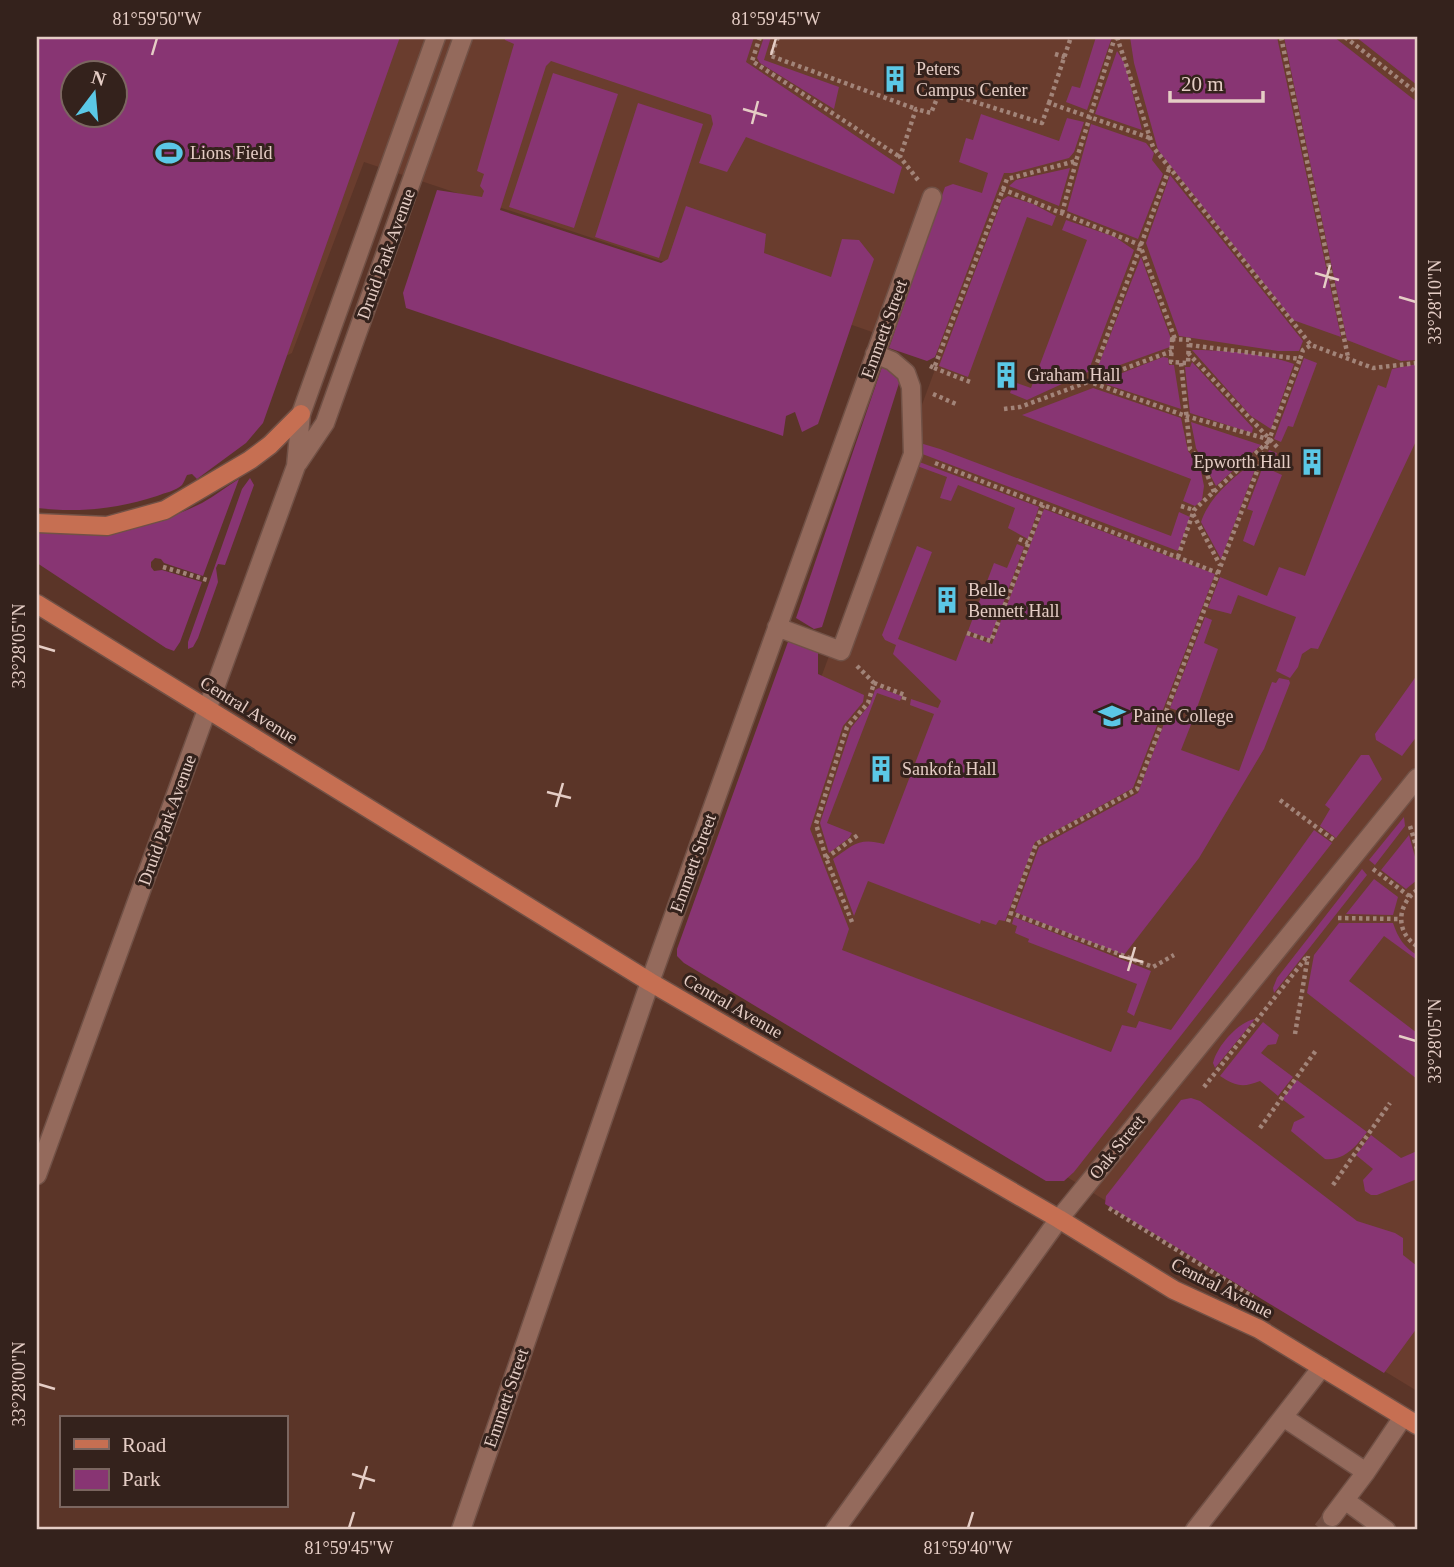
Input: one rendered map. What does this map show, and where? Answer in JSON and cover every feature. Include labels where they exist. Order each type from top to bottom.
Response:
[{"type":"main road","points":[[37,523],[107,526],[165,510],[250,460],[270,445],[301,414]]},
{"type":"main road","name":"Central Avenue","points":[[37,604],[650,982],[1059,1219],[1174,1290],[1259,1329],[1410,1421]]},
{"type":"street","name":"Druid Park Avenue","points":[[296,466],[301,414],[436,37]]},
{"type":"street","name":"Druid Park Avenue","points":[[37,1175],[296,466],[325,424],[463,37]]},
{"type":"street","name":"Emmett Street","points":[[461,1530],[650,982],[932,197]]},
{"type":"street","points":[[777,627],[841,651],[914,454],[911,387],[906,373],[892,361],[875,354]]},
{"type":"street","name":"Oak Street","points":[[835,1530],[1059,1219],[1417,778]]},
{"type":"street","points":[[1195,1530],[1322,1367]]},
{"type":"street","points":[[1283,1417],[1366,1472]]},
{"type":"street","points":[[1332,1517],[1410,1421]]},
{"type":"street","points":[[1346,1501],[1362,1524],[1386,1530]]},
{"type":"path","points":[[760,37],[752,61],[900,157],[932,197]]},
{"type":"path","points":[[778,37],[771,56],[931,113],[940,91],[1042,123],[1071,37]]},
{"type":"path","points":[[1062,213],[1089,117],[1116,37]]},
{"type":"path","points":[[1116,37],[1153,147],[1311,345],[1373,368],[1417,363]]},
{"type":"path","points":[[1281,37],[1348,357]]},
{"type":"path","points":[[1345,37],[1417,93]]},
{"type":"path","points":[[1055,54],[1065,57]]},
{"type":"path","points":[[1049,103],[1150,138]]},
{"type":"path","points":[[900,157],[916,108]]},
{"type":"path","points":[[934,368],[1007,179],[1076,161]]},
{"type":"path","points":[[1090,382],[1169,169]]},
{"type":"path","points":[[1002,189],[1140,245],[1175,339]]},
{"type":"path","points":[[1172,339],[1189,340],[1189,345],[1188,363],[1171,362],[1172,339]]},
{"type":"path","points":[[1189,345],[1300,359]]},
{"type":"path","points":[[1008,922],[1036,845],[1136,789],[1303,350],[1311,345]]},
{"type":"path","points":[[1004,409],[1020,408],[1172,351]]},
{"type":"path","points":[[1188,353],[1279,449]]},
{"type":"path","points":[[921,363],[973,383]]},
{"type":"path","points":[[1181,363],[1190,449],[1202,462],[1214,492]]},
{"type":"path","points":[[1090,382],[1186,416],[1270,440]]},
{"type":"path","points":[[1178,557],[1194,512],[1270,440]]},
{"type":"path","points":[[914,454],[1218,573]]},
{"type":"path","points":[[967,633],[991,641],[1043,505]]},
{"type":"path","points":[[1181,506],[1194,512],[1220,565]]},
{"type":"path","points":[[1019,539],[1028,543]]},
{"type":"path","points":[[163,567],[207,580]]},
{"type":"path","points":[[852,922],[826,858],[816,824],[847,727],[868,703],[874,683],[905,695],[903,702]]},
{"type":"path","points":[[1410,826],[1417,849]]},
{"type":"path","points":[[826,858],[859,835]]},
{"type":"path","points":[[1417,890],[1403,905],[1401,919],[1405,935],[1417,946]]},
{"type":"path","points":[[1011,913],[1153,967],[1174,955]]},
{"type":"path","points":[[1338,918],[1401,919]]},
{"type":"path","points":[[1295,1034],[1308,955]]},
{"type":"path","points":[[1260,1128],[1317,1049]]},
{"type":"path","points":[[1333,1185],[1390,1103]]},
{"type":"shaded area","name":"Paine College","points":[[37,37],[1417,37],[1417,1391],[1062,1174],[718,956],[940,356],[364,162],[292,353],[42,476]]},
{"type":"green space","points":[[37,37],[400,37],[263,423],[246,443],[197,479],[192,474],[187,475],[177,489],[127,504],[68,510],[37,508]]},
{"type":"green space","points":[[504,37],[754,37],[746,62],[902,167],[894,194],[746,137],[727,172],[699,163],[713,124],[711,115],[551,61],[546,66],[500,210],[661,263],[668,259],[686,206],[766,234],[764,253],[831,277],[842,239],[859,240],[874,259],[818,424],[802,432],[795,412],[786,416],[783,436],[406,308],[403,293],[437,190],[482,197],[484,191],[480,186],[484,174],[477,171],[514,44]]},
{"type":"green space","points":[[764,37],[771,37],[764,60],[839,87],[834,109],[760,63],[757,58]]},
{"type":"green space","points":[[1096,37],[1112,37],[1087,110],[1066,102],[1072,86],[1080,88]]},
{"type":"green space","points":[[1130,37],[1277,37],[1341,337],[1293,320],[1158,150],[1134,63]]},
{"type":"green space","points":[[1284,37],[1334,37],[1417,102],[1417,360],[1401,361],[1347,340]]},
{"type":"green space","points":[[1356,37],[1417,37],[1417,85]]},
{"type":"green space","points":[[1117,51],[1125,64],[1142,130],[1095,114]]},
{"type":"green space","points":[[553,73],[618,94],[574,228],[509,207]]},
{"type":"green space","points":[[638,103],[703,124],[659,258],[595,237]]},
{"type":"green space","points":[[981,114],[1059,141],[1067,118],[1084,122],[1074,152],[1069,158],[1004,173],[935,357],[927,361],[889,348],[945,187],[953,184],[982,193],[988,173],[959,162],[966,138],[973,140]]},
{"type":"green space","points":[[1091,124],[1146,143],[1154,153],[1152,160],[1163,174],[1138,239],[1067,211]]},
{"type":"green space","points":[[1070,168],[1059,206],[1009,186],[1016,180]]},
{"type":"green space","points":[[1170,175],[1303,341],[1299,351],[1278,351],[1179,336],[1146,243]]},
{"type":"green space","points":[[1008,196],[1033,204],[1056,216],[1052,226],[1027,217],[968,377],[939,366],[1002,200]]},
{"type":"green space","points":[[1066,220],[1115,237],[1134,250],[1088,372],[1027,400],[1010,393],[1014,382],[1031,388],[1087,240],[1062,230]]},
{"type":"green space","points":[[1141,257],[1170,336],[1170,347],[1095,374]]},
{"type":"green space","points":[[1192,350],[1244,353],[1294,364],[1271,429],[1251,416]]},
{"type":"green space","points":[[1163,357],[1168,358],[1169,365],[1174,365],[1181,409],[1099,382]]},
{"type":"green space","points":[[1304,358],[1317,363],[1293,427],[1288,426],[1281,442],[1274,439]]},
{"type":"green space","points":[[1192,362],[1253,428],[1252,433],[1190,413],[1185,367],[1190,367]]},
{"type":"green space","points":[[1417,364],[1417,439],[1318,649],[1311,648],[1302,654],[1298,667],[1290,678],[1276,671],[1296,617],[1238,595],[1231,614],[1208,608],[1220,577],[1267,596],[1279,567],[1305,576],[1378,385],[1386,388],[1392,369]]},
{"type":"green space","points":[[882,367],[898,372],[900,380],[822,627],[814,629],[796,618]]},
{"type":"green space","points":[[1093,388],[1181,418],[1188,451],[1200,466],[1204,486],[1202,500],[1195,506],[1183,501],[1191,479],[1022,415]]},
{"type":"green space","points":[[1191,422],[1261,445],[1216,486],[1196,448]]},
{"type":"green space","points":[[920,443],[1171,536],[1179,512],[1190,517],[1178,551],[917,452]]},
{"type":"green space","points":[[1269,450],[1277,453],[1271,470],[1282,475],[1254,546],[1243,541],[1253,511],[1247,509]]},
{"type":"green space","points":[[914,460],[1039,507],[1028,539],[1008,528],[1015,508],[958,485],[951,501],[940,498],[947,477],[917,466]]},
{"type":"green space","points":[[1254,461],[1257,464],[1221,559],[1201,522],[1216,496]]},
{"type":"green space","points":[[250,478],[254,485],[225,565],[218,564],[216,568],[218,582],[198,638],[193,647],[188,649],[188,642],[242,489]]},
{"type":"green space","points":[[239,479],[203,576],[164,563],[161,559],[155,558],[151,562],[154,571],[162,570],[202,582],[180,642],[174,651],[37,563],[37,532],[101,532],[162,520],[202,503]]},
{"type":"green space","points":[[1044,509],[1215,574],[1133,788],[1035,842],[1005,921],[999,920],[996,925],[981,920],[980,924],[868,881],[854,916],[833,859],[851,846],[862,842],[884,844],[934,714],[910,705],[911,699],[938,708],[941,701],[893,654],[896,645],[885,640],[882,635],[917,546],[932,552],[898,639],[956,661],[966,635],[992,644]]},
{"type":"green space","points":[[1017,544],[1024,547],[990,639],[968,631],[994,563],[1007,568]]},
{"type":"green space","points":[[1205,617],[1212,620],[1204,643],[1218,649],[1194,716],[1170,708]]},
{"type":"green space","points":[[789,639],[818,652],[818,674],[864,695],[863,702],[843,726],[810,829],[849,929],[842,950],[1111,1052],[1122,1025],[1136,1028],[1139,1021],[1171,1030],[1314,830],[1332,843],[1074,1172],[1064,1181],[1046,1181],[684,963],[677,956],[677,949]]},
{"type":"green space","points":[[1417,675],[1417,736],[1402,756],[1376,740],[1375,734]]},
{"type":"green space","points":[[1279,678],[1289,680],[1290,683],[1264,749],[1199,858],[1124,955],[1015,912],[1039,847],[1138,793],[1168,713],[1192,722],[1181,750],[1239,771],[1272,682],[1276,683]]},
{"type":"green space","points":[[879,688],[902,696],[900,701],[877,693],[827,823],[852,833],[829,853],[820,823],[851,728],[870,704],[875,690]]},
{"type":"green space","points":[[1361,755],[1369,755],[1382,779],[1336,838],[1320,826],[1330,809],[1325,805]]},
{"type":"green space","points":[[1404,817],[1405,826],[1375,865],[1369,860]]},
{"type":"green space","points":[[1409,835],[1417,864],[1417,880],[1406,889],[1381,870]]},
{"type":"green space","points":[[1362,869],[1367,875],[1274,993],[1277,978]]},
{"type":"green space","points":[[1374,879],[1398,897],[1393,915],[1346,914]]},
{"type":"green space","points":[[1014,917],[1151,971],[1134,1016],[1127,1012],[1137,984],[1028,942],[1029,939],[1015,933],[1017,926],[1012,924]]},
{"type":"green space","points":[[1339,923],[1393,923],[1402,942],[1417,955],[1417,960],[1384,936],[1349,981],[1417,1033],[1417,1079],[1307,993],[1314,955]]},
{"type":"green space","points":[[1255,1019],[1215,1068],[1215,1056],[1224,1042],[1235,1030]]},
{"type":"green space","points":[[1263,1022],[1279,1035],[1276,1044],[1268,1045],[1261,1053],[1293,1077],[1278,1096],[1260,1081],[1239,1085],[1220,1076]]},
{"type":"green space","points":[[1297,1080],[1367,1132],[1349,1152],[1338,1158],[1325,1159],[1291,1131],[1294,1122],[1305,1117],[1282,1099]]},
{"type":"green space","points":[[1191,1098],[1200,1101],[1357,1221],[1403,1238],[1403,1255],[1417,1266],[1417,1328],[1384,1373],[1105,1204],[1106,1196],[1181,1100]]},
{"type":"green space","points":[[1371,1135],[1401,1158],[1417,1151],[1417,1179],[1377,1195],[1365,1191],[1363,1180],[1373,1169],[1356,1155]]},
{"type":"tunnel","points":[[1322,1530],[1332,1517]]},
{"type":"place","name":"Peters Campus Center","points":[[895,79]]},
{"type":"place","name":"Lions Field","points":[[169,153]]},
{"type":"place","name":"Graham Hall","points":[[1006,375]]},
{"type":"place","name":"Epworth Hall","points":[[1312,462]]},
{"type":"place","name":"Belle Bennett Hall","points":[[947,600]]},
{"type":"place","name":"Paine College","points":[[1112,716]]},
{"type":"place","name":"Sankofa Hall","points":[[881,769]]}]
